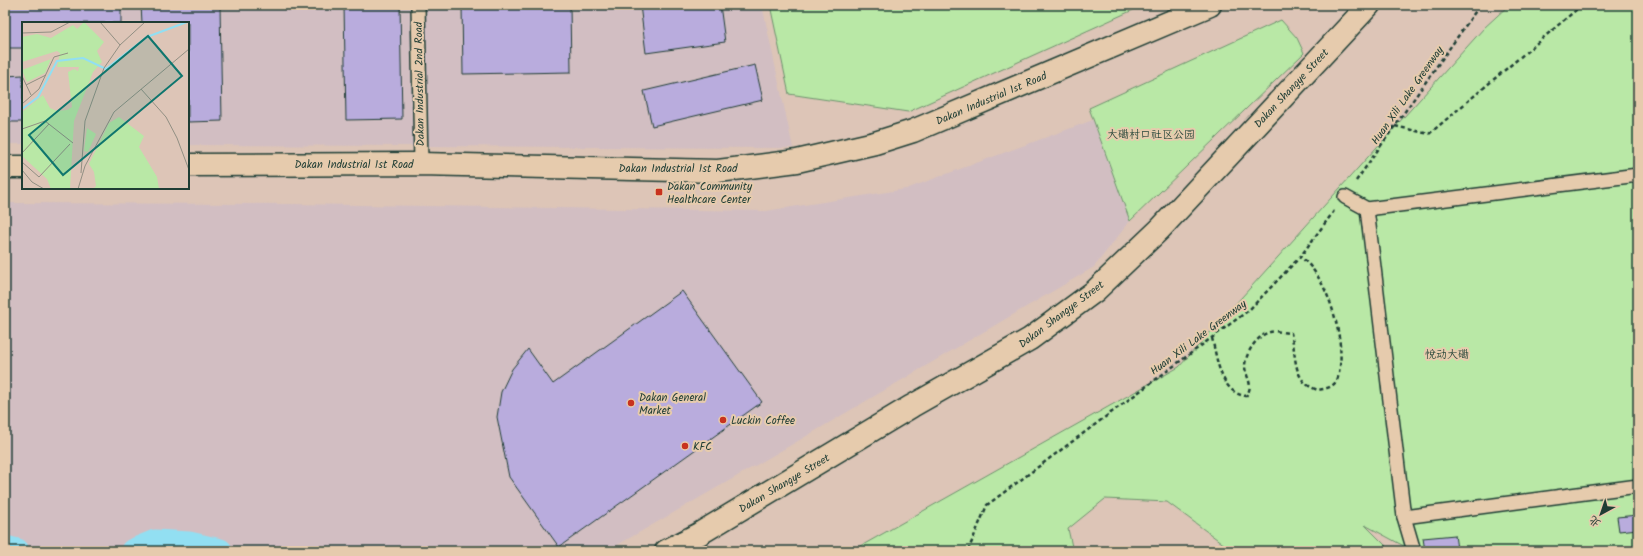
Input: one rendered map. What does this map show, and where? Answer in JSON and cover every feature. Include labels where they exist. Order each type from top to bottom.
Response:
[{"type":"street","name":"Dakan Industrial 1st Road","points":[[189,165],[421,164],[718,171],[797,161],[869,145],[913,131],[1210,5]]},
{"type":"street","name":"Dakan Shangye Street","points":[[666,551],[699,534],[912,406],[1030,339],[1095,291],[1160,229],[1368,5]]},
{"type":"street","points":[[5,167],[22,167]]},
{"type":"lane","name":"Dakan Industrial 2nd Road","points":[[418,5],[421,164]]},
{"type":"lane","points":[[1345,197],[1367,209],[1638,175]]},
{"type":"lane","points":[[1367,209],[1404,517],[1414,551]]},
{"type":"lane","points":[[1404,517],[1638,486]]},
{"type":"path","name":"Huan Xili Lake Greenway","points":[[968,551],[987,504],[1249,310],[1300,257],[1345,197],[1480,5]]},
{"type":"path","points":[[1395,126],[1429,134],[1582,5]]},
{"type":"path","points":[[1212,338],[1220,371],[1224,379],[1230,387],[1242,395],[1246,396],[1250,386],[1245,366],[1246,359],[1259,338],[1270,332],[1291,333],[1297,370],[1303,382],[1318,390],[1333,385],[1336,382],[1341,357],[1339,330],[1320,282],[1308,263],[1300,257]]},
{"type":"shaded area","points":[[5,5],[762,5],[793,148],[189,145],[189,22],[22,22],[22,144],[5,144]]},
{"type":"shaded area","points":[[1093,120],[1130,221],[1094,267],[607,551],[5,551],[5,203],[288,204],[766,211],[906,189]]},
{"type":"green space","points":[[770,5],[1144,5],[908,112],[789,94]]},
{"type":"green space","name":"悦动大磡","points":[[1509,5],[1638,5],[1638,551],[1413,551],[1365,525],[1391,551],[1233,551],[1167,502],[1105,499],[1068,529],[1073,551],[852,551],[1179,367],[1484,28]]},
{"type":"green space","name":"大磡村口社区公园","points":[[1281,20],[1297,38],[1304,53],[1130,221],[1089,108]]},
{"type":"building","points":[[5,5],[121,5],[121,22],[22,22],[22,48],[5,48]]},
{"type":"building","points":[[141,5],[220,5],[222,121],[189,122],[189,22],[142,22]]},
{"type":"building","points":[[344,5],[400,5],[402,119],[346,120]]},
{"type":"building","points":[[462,5],[570,5],[571,72],[463,74]]},
{"type":"building","points":[[640,5],[720,5],[725,42],[646,53]]},
{"type":"building","points":[[755,65],[763,100],[652,126],[644,91]]},
{"type":"building","points":[[22,75],[22,122],[5,122],[5,76]]},
{"type":"building","name":"Dakan General Market","points":[[682,291],[762,402],[559,547],[509,477],[497,417],[501,392],[512,369],[528,349],[553,384]]},
{"type":"building","points":[[1638,515],[1638,529],[1619,531],[1617,517]]},
{"type":"building","points":[[1455,535],[1457,549],[1425,551],[1423,538]]},
{"type":"waterway","points":[[133,551],[155,542],[189,544],[220,551]]},
{"type":"waterway","points":[[5,548],[17,551]]},
{"type":"place","name":"Dakan Community Healthcare Center","points":[[659,192]]},
{"type":"place","name":"Dakan General Market","points":[[631,403]]},
{"type":"place","name":"Luckin Coffee","points":[[723,420]]},
{"type":"place","name":"KFC","points":[[685,446]]}]
